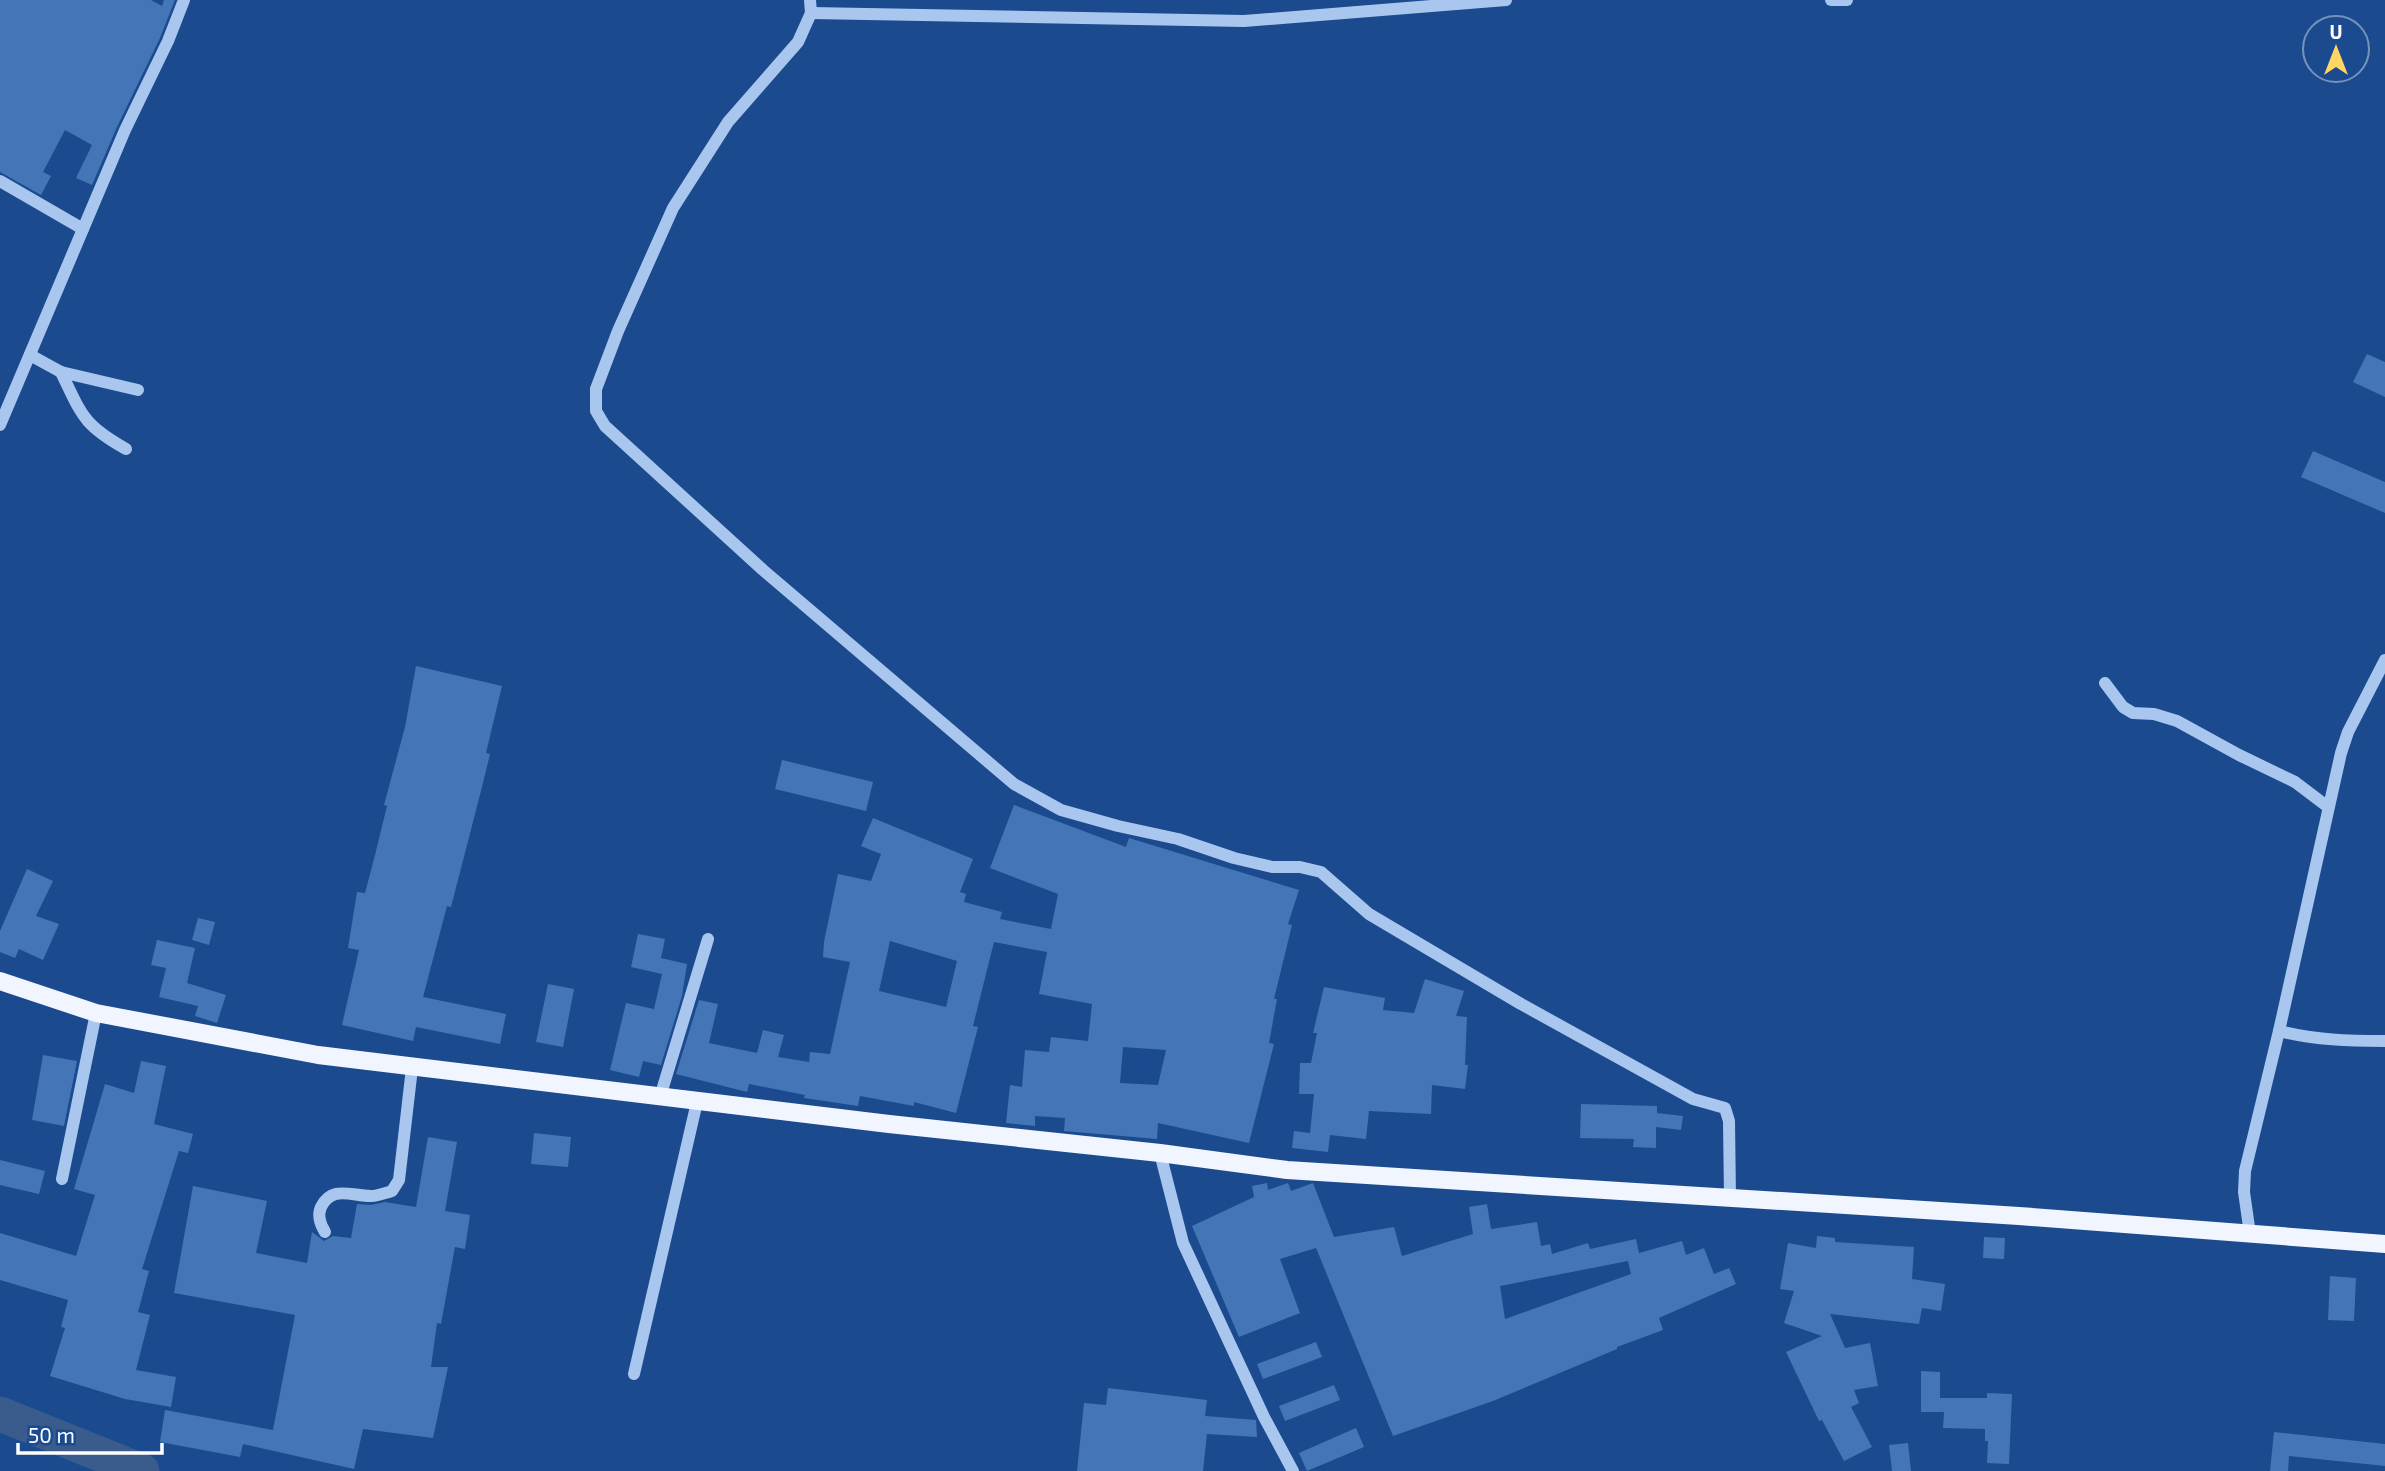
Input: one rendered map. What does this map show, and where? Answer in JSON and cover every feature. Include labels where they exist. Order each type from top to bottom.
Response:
[{"type":"main road","points":[[0,981],[96,1013],[318,1055],[1287,1170],[2019,1216],[2385,1244]]},
{"type":"street","points":[[0,425],[184,0]]},
{"type":"street","points":[[1506,0],[1244,21],[811,7],[798,43],[728,122],[673,208],[618,331],[596,389],[596,411],[605,426],[763,570],[1014,784],[1061,810],[1178,839],[1234,858],[1272,867],[1300,867],[1321,872],[1369,914],[1521,1004],[1693,1099],[1725,1108],[1729,1121],[1730,1198]]},
{"type":"street","points":[[1830,0],[1847,0]]},
{"type":"street","points":[[0,181],[83,229]]},
{"type":"street","points":[[30,355],[61,372],[138,390]]},
{"type":"street","points":[[61,372],[83,417],[98,433],[126,449]]},
{"type":"street","points":[[2250,1234],[2244,1192],[2245,1171],[2328,807],[2348,732],[2385,660]]},
{"type":"street","points":[[2105,682],[2123,707],[2133,713],[2154,714],[2187,726],[2295,782],[2328,807]]},
{"type":"street","points":[[660,1097],[708,939]]},
{"type":"street","points":[[62,1179],[96,1013]]},
{"type":"street","points":[[2279,1031],[2335,1041],[2385,1041]]},
{"type":"street","points":[[325,1232],[319,1223],[319,1210],[327,1197],[334,1193],[373,1197],[392,1191],[399,1180],[412,1068]]},
{"type":"street","points":[[634,1374],[697,1101]]},
{"type":"street","points":[[1160,1153],[1184,1242],[1264,1417],[1293,1471]]},
{"type":"building","points":[[0,0],[151,0],[162,6],[164,0],[175,0],[92,185],[76,178],[92,145],[65,130],[43,172],[51,176],[41,195],[0,172]]},
{"type":"building","points":[[2367,354],[2385,362],[2385,397],[2353,382]]},
{"type":"building","points":[[2313,451],[2385,482],[2385,513],[2301,477]]},
{"type":"building","points":[[416,666],[502,686],[486,753],[490,754],[482,787],[451,907],[447,906],[423,997],[506,1014],[500,1044],[416,1027],[413,1041],[342,1025],[359,950],[348,948],[357,892],[365,893],[375,855],[387,806],[384,805],[405,727]]},
{"type":"building","points":[[782,760],[873,782],[866,811],[775,789]]},
{"type":"building","points":[[1014,805],[1126,847],[1129,838],[1299,890],[1288,924],[1292,925],[1274,999],[1277,999],[1269,1043],[1274,1044],[1249,1143],[1158,1123],[1157,1139],[1064,1131],[1065,1118],[1035,1116],[1035,1126],[1006,1123],[1010,1085],[1022,1087],[1025,1050],[1049,1052],[1051,1037],[1088,1041],[1092,1004],[1039,994],[1047,952],[994,942],[973,1026],[978,1027],[956,1113],[914,1102],[914,1106],[860,1096],[858,1106],[804,1098],[805,1095],[749,1084],[747,1092],[676,1074],[699,1000],[718,1004],[709,1043],[757,1053],[763,1030],[784,1035],[778,1057],[809,1062],[810,1052],[830,1054],[850,962],[823,957],[824,942],[838,874],[871,881],[881,854],[861,846],[873,818],[973,859],[960,892],[966,894],[964,902],[1002,912],[1000,919],[1051,929],[1058,894],[990,868]],"holes":[[[890,941],[957,961],[946,1007],[879,991]],[[1123,1047],[1166,1050],[1158,1085],[1120,1083]]]},
{"type":"building","points":[[27,869],[53,881],[36,916],[59,924],[43,960],[19,949],[15,958],[0,952],[0,931]]},
{"type":"building","points":[[198,918],[215,922],[209,945],[192,940]]},
{"type":"building","points":[[638,934],[665,939],[661,958],[687,964],[682,996],[661,1065],[643,1061],[639,1077],[610,1070],[626,1003],[654,1009],[662,974],[631,967]]},
{"type":"building","points":[[157,940],[195,948],[187,983],[226,995],[217,1023],[195,1016],[198,1006],[159,997],[166,968],[151,965]]},
{"type":"building","points":[[1425,979],[1464,991],[1456,1016],[1467,1017],[1465,1065],[1468,1065],[1465,1089],[1432,1085],[1431,1114],[1369,1111],[1366,1139],[1330,1135],[1328,1152],[1292,1148],[1294,1131],[1310,1133],[1314,1094],[1299,1094],[1300,1063],[1311,1063],[1317,1033],[1313,1033],[1324,987],[1385,998],[1383,1010],[1414,1013]]},
{"type":"building","points":[[548,984],[574,989],[563,1047],[536,1042]]},
{"type":"building","points":[[43,1055],[77,1061],[64,1126],[32,1120]]},
{"type":"building","points":[[141,1061],[166,1066],[154,1124],[193,1134],[188,1153],[179,1151],[142,1269],[149,1271],[138,1312],[150,1315],[136,1370],[176,1377],[171,1407],[125,1399],[50,1376],[65,1328],[61,1327],[68,1300],[0,1280],[0,1233],[76,1256],[95,1195],[74,1189],[105,1084],[134,1093]]},
{"type":"building","points":[[1581,1104],[1657,1106],[1657,1113],[1683,1116],[1681,1130],[1656,1127],[1656,1148],[1633,1147],[1634,1139],[1580,1138]]},
{"type":"building","points":[[534,1133],[571,1137],[568,1167],[531,1164]]},
{"type":"building","points":[[428,1137],[457,1142],[445,1211],[470,1215],[465,1249],[455,1247],[441,1324],[437,1323],[431,1367],[448,1367],[433,1438],[363,1429],[354,1469],[243,1444],[240,1457],[160,1442],[165,1410],[273,1430],[295,1315],[174,1293],[193,1186],[267,1201],[256,1253],[307,1263],[312,1232],[324,1241],[333,1236],[351,1238],[357,1204],[385,1202],[416,1207]]},
{"type":"building","points":[[0,1160],[45,1171],[39,1194],[0,1185]]},
{"type":"building","points":[[1267,1183],[1268,1190],[1288,1183],[1291,1191],[1313,1183],[1334,1237],[1394,1227],[1402,1256],[1473,1234],[1469,1207],[1487,1204],[1491,1229],[1537,1222],[1541,1246],[1550,1244],[1552,1254],[1588,1243],[1590,1249],[1636,1239],[1639,1253],[1682,1241],[1686,1255],[1704,1248],[1714,1274],[1729,1268],[1736,1284],[1659,1318],[1663,1330],[1493,1401],[1393,1436],[1316,1248],[1280,1259],[1300,1313],[1239,1337],[1192,1226],[1254,1197],[1252,1186]],"holes":[[[1628,1261],[1631,1274],[1505,1319],[1500,1286]]]},
{"type":"building","points":[[1817,1236],[1835,1238],[1835,1242],[1914,1247],[1912,1279],[1945,1284],[1941,1311],[1922,1308],[1919,1324],[1830,1314],[1845,1348],[1870,1343],[1878,1386],[1854,1390],[1859,1403],[1851,1407],[1872,1447],[1844,1461],[1822,1420],[1819,1421],[1786,1352],[1822,1336],[1784,1323],[1794,1291],[1780,1289],[1788,1243],[1816,1248]]},
{"type":"building","points":[[1984,1237],[2005,1238],[2004,1259],[1983,1258]]},
{"type":"building","points":[[2330,1276],[2356,1278],[2354,1321],[2328,1320]]},
{"type":"building","points":[[1316,1342],[1322,1357],[1263,1379],[1257,1364]]},
{"type":"building","points":[[1921,1371],[1940,1372],[1940,1398],[1987,1398],[1987,1393],[2012,1394],[2009,1464],[1987,1463],[1988,1441],[1985,1441],[1985,1429],[1943,1428],[1944,1412],[1921,1412]]},
{"type":"building","points":[[1334,1385],[1340,1400],[1285,1421],[1279,1406]]},
{"type":"building","points":[[1108,1388],[1207,1400],[1205,1416],[1256,1420],[1257,1437],[1207,1434],[1203,1471],[1077,1471],[1084,1403],[1106,1405]]},
{"type":"building","points":[[1356,1428],[1364,1447],[1307,1471],[1299,1453]]},
{"type":"building","points":[[2274,1432],[2385,1444],[2385,1466],[2289,1456],[2288,1471],[2270,1471]]},
{"type":"building","points":[[1908,1443],[1911,1471],[1892,1471],[1889,1445]]},
{"type":"waterway","points":[[0,1414],[142,1471]]}]
